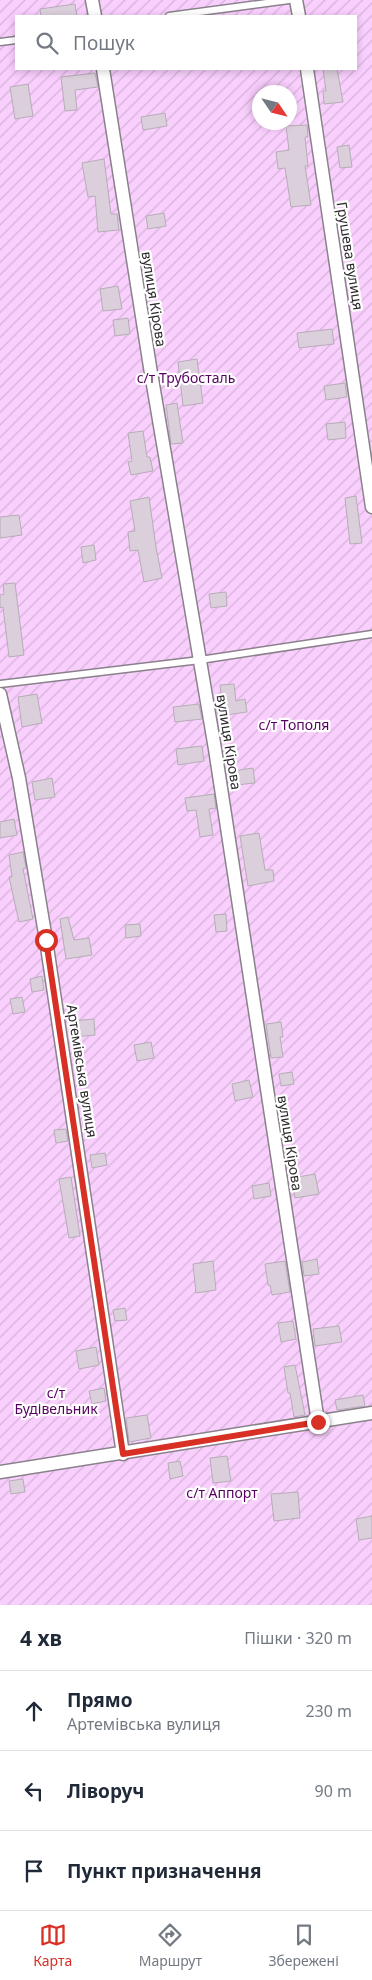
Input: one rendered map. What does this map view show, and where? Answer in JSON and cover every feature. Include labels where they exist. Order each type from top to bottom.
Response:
[{"type":"street","points":[[92,0],[95,15]]},
{"type":"street","points":[[296,0],[299,15]]},
{"type":"street","name":"вулиця Кірова","points":[[103,70],[150,367],[200,660],[318,1422]]},
{"type":"street","name":"Грушева вулиця","points":[[307,70],[372,507]]},
{"type":"street","name":"Артемівська вулиця","points":[[0,694],[19,778],[46,940],[123,1454]]},
{"type":"street","points":[[0,1472],[372,1413]]},
{"type":"lane","points":[[176,15],[289,0]]},
{"type":"lane","points":[[0,42],[15,40]]},
{"type":"lane","points":[[0,684],[200,660],[372,634]]},
{"type":"green space","points":[[0,0],[372,0],[372,1605],[0,1605]]},
{"type":"building","points":[[75,4],[77,15],[41,15],[40,9]]},
{"type":"building","points":[[323,70],[337,70],[343,102],[324,104],[323,91],[326,91]]},
{"type":"building","points":[[95,73],[98,87],[75,90],[77,110],[65,111],[61,77]]},
{"type":"building","points":[[28,84],[33,116],[15,119],[10,87]]},
{"type":"building","points":[[165,113],[167,126],[143,130],[141,117]]},
{"type":"building","points":[[297,125],[307,125],[308,137],[305,137],[308,166],[305,166],[311,205],[291,207],[285,168],[278,169],[276,152],[289,150],[286,130],[297,130]]},
{"type":"building","points":[[349,145],[352,167],[340,168],[337,147]]},
{"type":"building","points":[[104,159],[111,214],[117,214],[119,230],[98,232],[95,196],[88,197],[82,163]]},
{"type":"building","points":[[164,213],[166,226],[148,229],[146,216]]},
{"type":"building","points":[[118,286],[122,309],[103,311],[100,289]]},
{"type":"building","points":[[128,318],[130,334],[115,336],[113,320]]},
{"type":"building","points":[[332,329],[334,344],[299,348],[297,333]]},
{"type":"building","points":[[197,359],[203,403],[183,406],[178,362]]},
{"type":"building","points":[[345,383],[347,397],[326,400],[324,386]]},
{"type":"building","points":[[177,403],[183,443],[171,444],[166,405]]},
{"type":"building","points":[[345,422],[346,438],[328,440],[326,424]]},
{"type":"building","points":[[143,431],[147,457],[150,457],[153,471],[131,475],[128,462],[132,461],[128,433]]},
{"type":"building","points":[[356,496],[362,543],[350,544],[345,498]]},
{"type":"building","points":[[149,497],[162,578],[144,582],[138,550],[130,551],[128,532],[135,531],[130,501]]},
{"type":"building","points":[[19,515],[22,535],[0,538],[0,517]]},
{"type":"building","points":[[94,545],[96,560],[83,563],[81,547]]},
{"type":"building","points":[[15,583],[24,655],[9,657],[3,607],[0,608],[0,595],[4,594],[3,584]]},
{"type":"building","points":[[226,592],[227,606],[211,608],[209,594]]},
{"type":"building","points":[[234,684],[236,701],[245,699],[247,712],[218,716],[215,702],[222,701],[220,685]]},
{"type":"building","points":[[37,694],[42,723],[22,727],[18,697]]},
{"type":"building","points":[[199,704],[202,719],[175,722],[173,707]]},
{"type":"building","points":[[202,746],[204,761],[178,765],[176,749]]},
{"type":"building","points":[[253,768],[255,783],[235,785],[233,771]]},
{"type":"building","points":[[52,778],[55,797],[35,800],[32,782]]},
{"type":"building","points":[[214,794],[216,808],[209,809],[213,835],[200,837],[196,810],[187,811],[185,798]]},
{"type":"building","points":[[14,819],[17,835],[0,838],[0,822]]},
{"type":"building","points":[[259,833],[265,870],[273,870],[274,881],[248,886],[240,836]]},
{"type":"building","points":[[23,852],[26,868],[23,869],[33,919],[19,922],[9,877],[12,877],[9,855]]},
{"type":"building","points":[[226,914],[227,931],[216,932],[214,915]]},
{"type":"building","points":[[68,917],[74,940],[89,938],[92,955],[66,959],[60,919]]},
{"type":"building","points":[[140,924],[141,936],[126,938],[125,925]]},
{"type":"building","points":[[42,976],[44,990],[32,992],[30,979]]},
{"type":"building","points":[[22,997],[25,1012],[13,1014],[10,999]]},
{"type":"building","points":[[94,1019],[95,1035],[73,1037],[72,1021]]},
{"type":"building","points":[[281,1022],[283,1037],[280,1037],[283,1057],[271,1058],[266,1024]]},
{"type":"building","points":[[151,1042],[154,1058],[137,1061],[134,1045]]},
{"type":"building","points":[[292,1072],[294,1084],[281,1086],[279,1074]]},
{"type":"building","points":[[249,1080],[253,1097],[235,1101],[232,1084]]},
{"type":"building","points":[[66,1129],[68,1141],[56,1143],[54,1130]]},
{"type":"building","points":[[105,1153],[107,1165],[92,1168],[90,1155]]},
{"type":"building","points":[[315,1174],[319,1194],[295,1198],[292,1178]]},
{"type":"building","points":[[71,1177],[80,1236],[69,1238],[59,1179]]},
{"type":"building","points":[[269,1183],[271,1196],[254,1199],[252,1186]]},
{"type":"building","points":[[317,1259],[319,1274],[304,1276],[302,1262]]},
{"type":"building","points":[[213,1261],[216,1290],[196,1293],[193,1264]]},
{"type":"building","points":[[285,1261],[290,1292],[272,1295],[270,1285],[268,1285],[265,1264]]},
{"type":"building","points":[[125,1308],[127,1320],[115,1321],[113,1310]]},
{"type":"building","points":[[293,1321],[296,1339],[281,1342],[278,1323]]},
{"type":"building","points":[[339,1326],[342,1342],[315,1346],[313,1329]]},
{"type":"building","points":[[96,1347],[99,1365],[79,1369],[76,1351]]},
{"type":"building","points":[[295,1365],[305,1415],[294,1417],[284,1367]]},
{"type":"building","points":[[104,1388],[106,1401],[92,1404],[89,1391]]},
{"type":"building","points":[[363,1395],[365,1406],[337,1410],[335,1400]]},
{"type":"building","points":[[147,1415],[151,1438],[129,1442],[126,1418]]},
{"type":"building","points":[[227,1456],[231,1481],[213,1483],[210,1458]]},
{"type":"building","points":[[180,1461],[183,1476],[170,1479],[168,1463]]},
{"type":"building","points":[[23,1479],[25,1492],[11,1494],[9,1481]]},
{"type":"building","points":[[298,1492],[300,1518],[274,1521],[271,1494]]},
{"type":"building","points":[[372,1516],[372,1538],[359,1540],[356,1519]]},
{"type":"route","points":[[46,940],[123,1454],[318,1422]]},
{"type":"park label","name":"с/т Трубосталь","points":[[186,378]]},
{"type":"park label","name":"с/т Тополя","points":[[294,725]]},
{"type":"park label","name":"с/т Будівельник","points":[[56,1402]]},
{"type":"park label","name":"с/т Аппорт","points":[[222,1493]]}]
